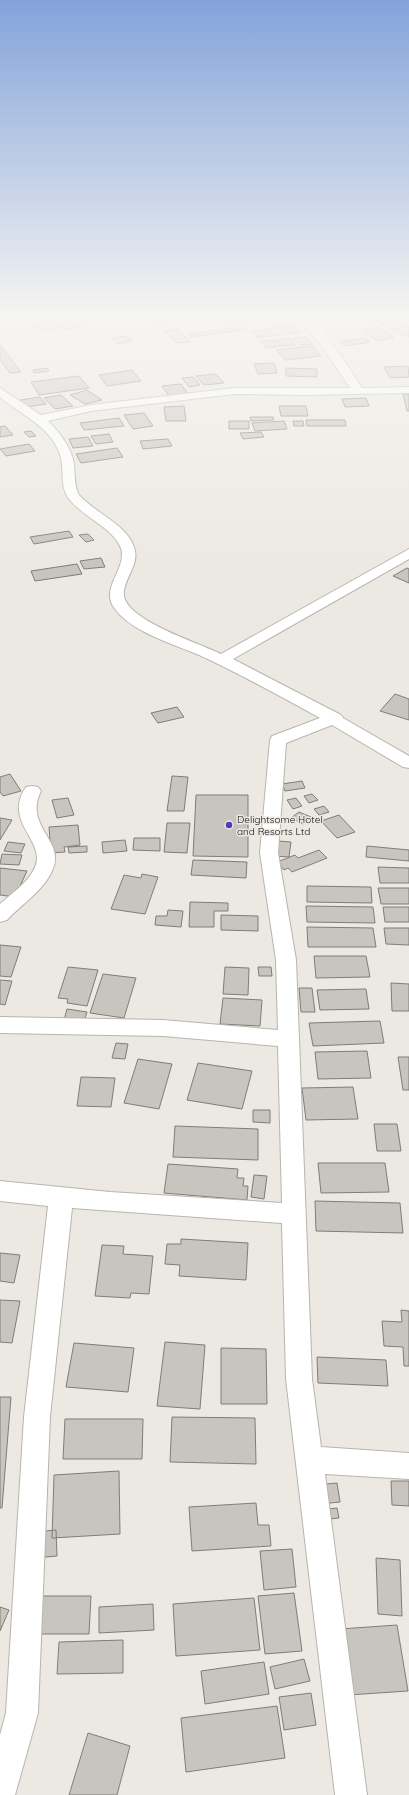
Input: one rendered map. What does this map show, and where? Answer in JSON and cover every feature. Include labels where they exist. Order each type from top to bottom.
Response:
[{"type":"street","points":[[9,398],[39,419],[55,437],[65,454],[72,495],[81,505],[120,538],[127,547],[130,557],[118,586],[119,606],[127,614],[162,634],[222,660],[335,718],[409,763]]},
{"type":"street","points":[[39,419],[91,408],[177,398]]},
{"type":"street","points":[[222,660],[409,553]]},
{"type":"street","points":[[335,718],[278,740],[269,853],[286,960],[299,1379],[351,1795]]},
{"type":"street","points":[[0,915],[22,896],[43,872],[47,864],[48,855],[32,829],[28,816],[27,803],[32,792]]},
{"type":"street","points":[[0,1025],[163,1028],[289,1039]]},
{"type":"street","points":[[0,1191],[61,1198],[294,1214]]},
{"type":"street","points":[[0,1791],[22,1713],[37,1417],[61,1198]]},
{"type":"street","points":[[308,1459],[409,1466]]},
{"type":"building","points":[[41,398],[46,404],[26,407],[20,400]]},
{"type":"building","points":[[44,398],[64,398],[73,406],[55,409]]},
{"type":"building","points":[[75,398],[99,398],[102,400],[85,404]]},
{"type":"building","points":[[366,398],[369,406],[345,407],[342,399]]},
{"type":"building","points":[[404,398],[409,398],[409,411],[407,411]]},
{"type":"building","points":[[184,406],[186,421],[166,421],[164,407]]},
{"type":"building","points":[[279,406],[306,406],[308,416],[281,416]]},
{"type":"building","points":[[144,413],[153,426],[133,429],[124,415]]},
{"type":"building","points":[[250,417],[273,417],[274,420],[251,421]]},
{"type":"building","points":[[119,418],[124,426],[84,430],[80,423]]},
{"type":"building","points":[[306,420],[345,420],[346,426],[307,426]]},
{"type":"building","points":[[229,421],[249,421],[249,429],[229,429]]},
{"type":"building","points":[[284,421],[287,429],[255,431],[252,423]]},
{"type":"building","points":[[293,421],[303,421],[304,426],[294,426]]},
{"type":"building","points":[[5,426],[13,435],[0,437],[0,427]]},
{"type":"building","points":[[31,431],[36,436],[29,437],[24,432]]},
{"type":"building","points":[[261,432],[264,437],[243,439],[240,433]]},
{"type":"building","points":[[109,434],[113,442],[96,444],[91,436]]},
{"type":"building","points":[[88,437],[93,446],[73,448],[69,439]]},
{"type":"building","points":[[168,439],[172,446],[143,449],[140,441]]},
{"type":"building","points":[[29,444],[35,451],[6,456],[0,449]]},
{"type":"building","points":[[117,448],[123,457],[81,463],[76,454]]},
{"type":"building","points":[[69,531],[73,537],[34,544],[30,537]]},
{"type":"building","points":[[88,534],[94,540],[86,542],[79,535]]},
{"type":"building","points":[[101,558],[105,567],[84,569],[80,561]]},
{"type":"building","points":[[77,564],[82,574],[35,581],[31,571]]},
{"type":"building","points":[[407,568],[409,569],[409,583],[393,576]]},
{"type":"building","points":[[395,694],[409,699],[409,720],[380,711]]},
{"type":"building","points":[[177,707],[184,717],[158,723],[151,713]]},
{"type":"building","points":[[10,774],[21,791],[3,796],[0,792],[0,777]]},
{"type":"building","points":[[172,776],[188,777],[184,811],[167,811]]},
{"type":"building","points":[[302,781],[305,788],[285,791],[282,784]]},
{"type":"building","points":[[312,794],[318,800],[309,803],[304,796]]},
{"type":"building","points":[[196,795],[248,795],[248,857],[193,856]]},
{"type":"building","points":[[68,798],[74,815],[57,818],[52,800]]},
{"type":"building","points":[[296,798],[302,806],[293,809],[287,800]]},
{"type":"building","points":[[324,806],[329,812],[319,815],[314,809]]},
{"type":"building","points":[[299,812],[311,817],[303,824],[291,818]]},
{"type":"building","points":[[339,815],[355,832],[337,838],[321,821]]},
{"type":"building","points":[[0,818],[12,820],[0,840]]},
{"type":"building","points":[[167,823],[190,823],[187,853],[164,852]]},
{"type":"building","points":[[78,825],[80,845],[64,847],[65,852],[51,853],[49,827]]},
{"type":"building","points":[[134,838],[160,838],[160,851],[133,850]]},
{"type":"building","points":[[125,840],[127,851],[103,853],[102,842]]},
{"type":"building","points":[[278,841],[291,842],[289,857],[275,856]]},
{"type":"building","points":[[8,842],[25,844],[21,853],[4,851]]},
{"type":"building","points":[[87,846],[87,852],[69,853],[68,847]]},
{"type":"building","points":[[367,846],[409,850],[409,861],[366,857]]},
{"type":"building","points":[[319,850],[327,858],[292,872],[288,868],[284,870],[277,862],[295,855],[298,858]]},
{"type":"building","points":[[2,854],[22,855],[19,865],[0,864]]},
{"type":"building","points":[[193,860],[247,862],[246,878],[191,875]]},
{"type":"building","points":[[378,867],[409,868],[409,883],[380,883]]},
{"type":"building","points":[[0,868],[27,871],[15,897],[0,895]]},
{"type":"building","points":[[142,874],[158,877],[145,914],[111,909],[124,875],[141,878]]},
{"type":"building","points":[[307,886],[371,887],[372,903],[307,902]]},
{"type":"building","points":[[378,888],[409,888],[409,904],[381,904]]},
{"type":"building","points":[[190,902],[228,903],[228,911],[214,911],[214,927],[189,927]]},
{"type":"building","points":[[306,906],[373,907],[375,923],[307,922]]},
{"type":"building","points":[[383,907],[409,907],[409,922],[385,922]]},
{"type":"building","points":[[168,910],[183,911],[181,927],[155,925],[156,916],[167,916]]},
{"type":"building","points":[[221,915],[258,916],[258,931],[221,930]]},
{"type":"building","points":[[307,927],[373,928],[376,947],[308,947]]},
{"type":"building","points":[[384,928],[409,928],[409,945],[386,944]]},
{"type":"building","points":[[0,945],[21,947],[11,977],[0,976]]},
{"type":"building","points":[[314,956],[366,956],[370,977],[316,978]]},
{"type":"building","points":[[68,967],[98,970],[87,1006],[67,1003],[68,999],[58,998]]},
{"type":"building","points":[[225,967],[249,968],[248,995],[223,994]]},
{"type":"building","points":[[258,967],[271,967],[272,976],[259,976]]},
{"type":"building","points":[[103,974],[136,978],[124,1018],[90,1013]]},
{"type":"building","points":[[0,980],[12,981],[5,1005],[0,1004]]},
{"type":"building","points":[[391,983],[409,984],[409,1011],[392,1011]]},
{"type":"building","points":[[299,988],[312,988],[315,1012],[301,1012]]},
{"type":"building","points":[[366,989],[369,1009],[320,1010],[317,990]]},
{"type":"building","points":[[223,998],[262,1000],[260,1026],[220,1024]]},
{"type":"building","points":[[67,1009],[87,1012],[84,1022],[64,1020]]},
{"type":"building","points":[[380,1021],[384,1043],[313,1046],[309,1023]]},
{"type":"building","points":[[116,1043],[128,1044],[125,1059],[112,1058]]},
{"type":"building","points":[[367,1051],[371,1078],[318,1079],[315,1052]]},
{"type":"building","points":[[398,1057],[409,1057],[409,1090],[403,1090]]},
{"type":"building","points":[[138,1059],[172,1064],[159,1109],[124,1103]]},
{"type":"building","points":[[198,1063],[252,1071],[242,1109],[187,1100]]},
{"type":"building","points":[[81,1077],[115,1078],[111,1107],[77,1106]]},
{"type":"building","points":[[353,1087],[358,1119],[306,1120],[302,1088]]},
{"type":"building","points":[[253,1110],[270,1110],[270,1123],[253,1122]]},
{"type":"building","points":[[374,1124],[397,1124],[401,1151],[377,1151]]},
{"type":"building","points":[[175,1126],[258,1129],[258,1160],[173,1157]]},
{"type":"building","points":[[318,1163],[385,1163],[389,1192],[321,1193]]},
{"type":"building","points":[[168,1164],[238,1169],[237,1178],[244,1178],[243,1186],[248,1186],[247,1200],[164,1193]]},
{"type":"building","points":[[254,1175],[267,1176],[264,1199],[251,1197]]},
{"type":"building","points":[[315,1201],[400,1203],[403,1233],[316,1231]]},
{"type":"building","points":[[181,1239],[248,1243],[246,1280],[179,1276],[180,1265],[165,1264],[167,1244],[181,1244]]},
{"type":"building","points":[[102,1245],[124,1246],[123,1254],[153,1256],[149,1294],[131,1293],[130,1298],[95,1296]]},
{"type":"building","points":[[0,1253],[20,1255],[14,1283],[0,1281]]},
{"type":"building","points":[[0,1300],[20,1301],[12,1343],[0,1342]]},
{"type":"building","points":[[401,1310],[409,1311],[409,1366],[404,1366],[403,1347],[384,1346],[382,1321],[402,1322]]},
{"type":"building","points":[[165,1342],[205,1345],[200,1409],[157,1406]]},
{"type":"building","points":[[74,1343],[134,1348],[128,1392],[66,1387]]},
{"type":"building","points":[[221,1348],[266,1349],[267,1404],[221,1404]]},
{"type":"building","points":[[317,1357],[386,1360],[388,1386],[318,1383]]},
{"type":"building","points":[[0,1397],[11,1397],[2,1508],[0,1508]]},
{"type":"building","points":[[172,1417],[255,1418],[256,1464],[170,1462]]},
{"type":"building","points":[[65,1419],[143,1419],[142,1459],[63,1459]]},
{"type":"building","points":[[119,1471],[120,1534],[52,1538],[54,1475]]},
{"type":"building","points":[[391,1481],[409,1481],[409,1506],[392,1505]]},
{"type":"building","points":[[337,1483],[340,1502],[320,1504],[316,1485]]},
{"type":"building","points":[[256,1503],[258,1525],[269,1525],[271,1546],[192,1551],[189,1507]]},
{"type":"building","points":[[337,1508],[339,1518],[321,1520],[319,1510]]},
{"type":"building","points":[[56,1530],[57,1556],[34,1558],[34,1532]]},
{"type":"building","points":[[292,1549],[296,1587],[264,1590],[260,1551]]},
{"type":"building","points":[[376,1558],[400,1560],[402,1616],[378,1614]]},
{"type":"building","points":[[294,1593],[302,1651],[265,1654],[258,1596]]},
{"type":"building","points":[[41,1596],[91,1596],[89,1634],[38,1634]]},
{"type":"building","points":[[254,1598],[260,1650],[176,1656],[173,1604]]},
{"type":"building","points":[[153,1604],[154,1630],[99,1633],[99,1607]]},
{"type":"building","points":[[0,1607],[9,1610],[0,1631]]},
{"type":"building","points":[[397,1625],[408,1691],[348,1695],[340,1629]]},
{"type":"building","points":[[123,1640],[123,1673],[57,1674],[59,1642]]},
{"type":"building","points":[[304,1659],[310,1681],[275,1689],[270,1667]]},
{"type":"building","points":[[264,1662],[269,1694],[205,1704],[201,1671]]},
{"type":"building","points":[[311,1693],[316,1725],[284,1730],[279,1697]]},
{"type":"building","points":[[277,1706],[285,1758],[186,1772],[181,1718]]},
{"type":"building","points":[[88,1733],[130,1746],[117,1795],[69,1795]]},
{"type":"place","name":"Delightsome Hotel and Resorts Ltd","points":[[229,825]]}]
